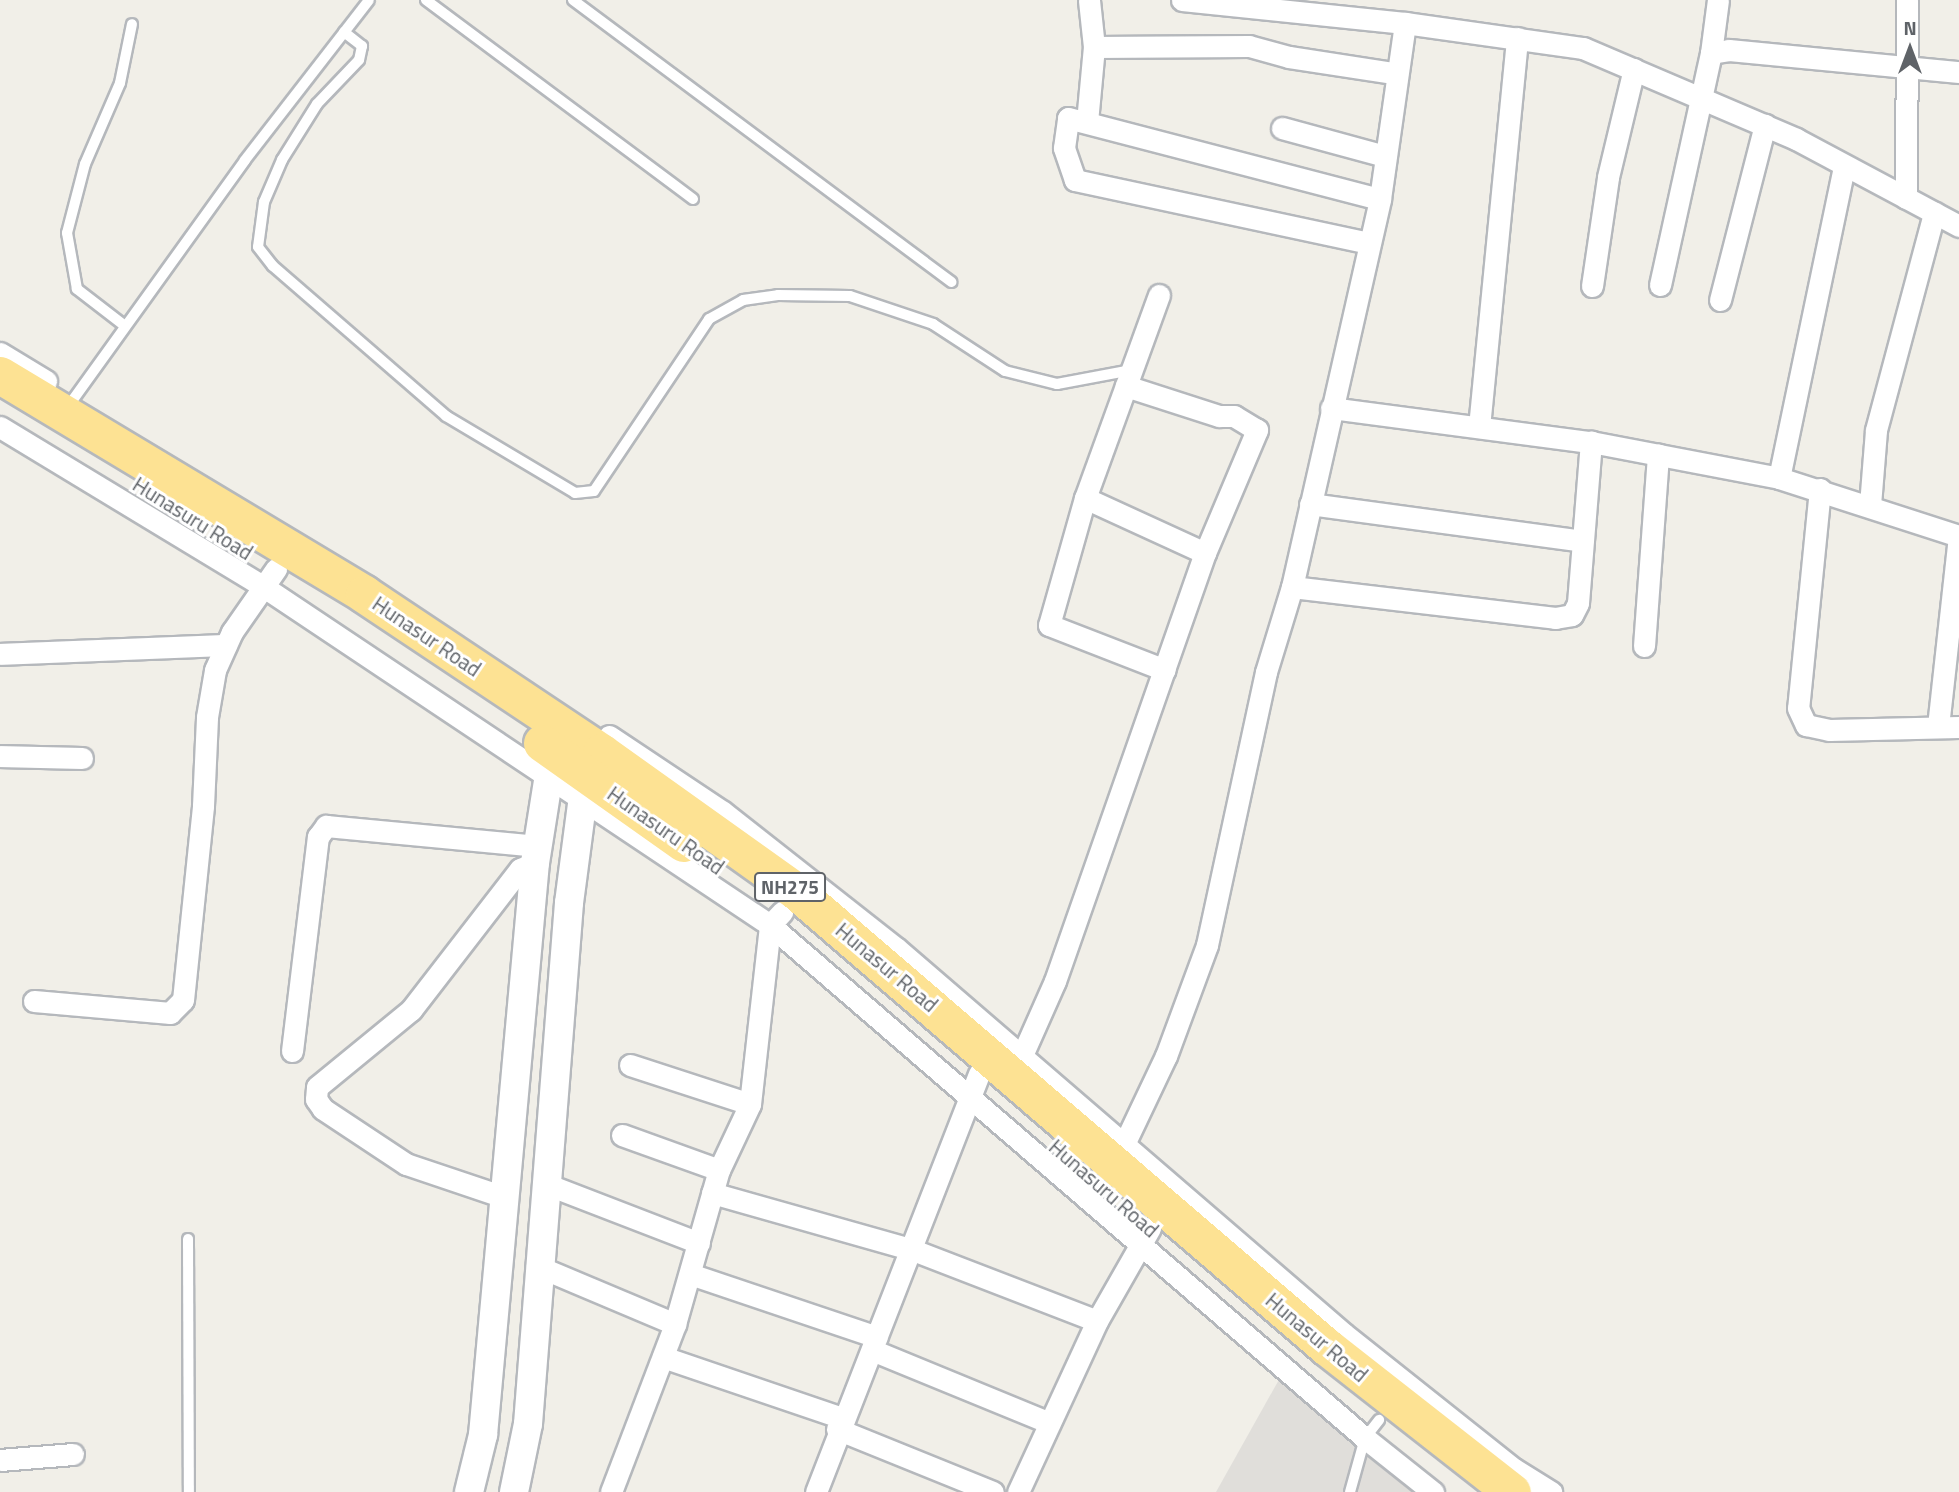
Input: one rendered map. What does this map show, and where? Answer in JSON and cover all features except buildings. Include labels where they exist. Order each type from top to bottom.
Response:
[{"type":"highway","name":"Hunasur Road","points":[[0,374],[68,406],[364,594],[575,765],[797,892],[997,1080],[1119,1156],[1327,1347],[1512,1492]]},
{"type":"highway","name":"Hunasuru Road","points":[[0,400],[270,578],[575,765],[776,919],[997,1080],[1144,1235],[1372,1429],[1472,1492]]},
{"type":"street","points":[[1087,122],[1094,47],[1089,0]]},
{"type":"street","points":[[1182,0],[1405,23],[1583,48],[1765,125],[1959,226]]},
{"type":"street","points":[[1660,285],[1699,95],[1711,53],[1718,0]]},
{"type":"street","points":[[1906,198],[1904,69],[1907,0]]},
{"type":"street","points":[[1405,23],[1394,73],[1380,199],[1292,587],[1266,672],[1207,945],[1166,1056],[1119,1156],[1514,1469],[1551,1492]]},
{"type":"street","points":[[1479,427],[1517,38]]},
{"type":"street","points":[[1094,47],[1249,46],[1289,57],[1394,73]]},
{"type":"street","points":[[1711,53],[1738,51],[1904,69],[1959,72]]},
{"type":"street","points":[[1592,286],[1608,177],[1634,69]]},
{"type":"street","points":[[1369,243],[1075,180],[1063,148],[1069,118],[1380,199]]},
{"type":"street","points":[[1720,300],[1765,125]]},
{"type":"street","points":[[1282,128],[1385,156]]},
{"type":"street","points":[[1779,478],[1844,166]]},
{"type":"street","points":[[1870,505],[1876,430],[1934,213]]},
{"type":"street","points":[[1159,295],[1085,498],[1048,625],[1165,670]]},
{"type":"street","points":[[0,353],[68,406],[407,601],[723,812],[896,948],[997,1080]]},
{"type":"street","points":[[816,1492],[839,1424],[913,1250],[997,1080],[1165,670],[1205,553],[1257,430],[1234,416],[1219,416],[1129,378]]},
{"type":"street","points":[[1331,408],[1591,442],[1779,478],[1820,489],[1870,505],[1959,536],[1949,727],[1829,730],[1806,724],[1798,708],[1820,489]]},
{"type":"street","points":[[0,427],[270,578],[226,645],[215,670],[206,717],[204,806],[183,1000],[170,1013],[34,1001]]},
{"type":"street","points":[[1292,587],[1555,618],[1572,615],[1578,603],[1591,442]]},
{"type":"street","points":[[1644,646],[1658,455]]},
{"type":"street","points":[[1085,498],[1205,553]]},
{"type":"street","points":[[1310,504],[1583,541]]},
{"type":"street","points":[[0,654],[226,645]]},
{"type":"street","points":[[0,755],[82,758]]},
{"type":"street","points":[[469,1492],[483,1435],[536,854],[575,765]]},
{"type":"street","points":[[514,1492],[527,1424],[537,1266],[569,903],[575,765]]},
{"type":"street","points":[[292,1051],[318,837],[326,826],[536,854]]},
{"type":"street","points":[[504,1197],[406,1164],[323,1110],[316,1100],[317,1087],[411,1010],[520,869],[536,854]]},
{"type":"street","points":[[611,1492],[675,1324],[719,1170],[750,1104],[776,919]]},
{"type":"street","points":[[630,1065],[750,1104]]},
{"type":"street","points":[[622,1135],[719,1170]]},
{"type":"street","points":[[546,1184],[699,1242]]},
{"type":"street","points":[[712,1193],[913,1250],[1097,1321]]},
{"type":"street","points":[[1018,1492],[1097,1321],[1144,1235]]},
{"type":"street","points":[[537,1266],[675,1324]]},
{"type":"street","points":[[690,1274],[874,1343],[1050,1423]]},
{"type":"street","points":[[663,1357],[839,1424],[993,1492]]},
{"type":"street","points":[[1372,1429],[1433,1492]]},
{"type":"street","points":[[0,1460],[73,1454]]},
{"type":"lane","points":[[68,406],[245,160],[369,0]]},
{"type":"lane","points":[[426,0],[693,199]]},
{"type":"lane","points":[[573,0],[951,282]]},
{"type":"lane","points":[[125,326],[77,289],[67,233],[85,164],[120,83],[132,24]]},
{"type":"lane","points":[[344,32],[362,46],[359,60],[317,104],[282,160],[264,202],[258,247],[446,416],[575,493],[594,491],[709,319],[743,300],[778,295],[850,296],[933,324],[1005,371],[1057,384],[1129,378]]},
{"type":"lane","points":[[188,1240],[189,1492]]},
{"type":"lane","points":[[1350,1492],[1372,1429]]},
{"type":"shaded area","points":[[1281,1376],[1421,1492],[1216,1492]]}]
